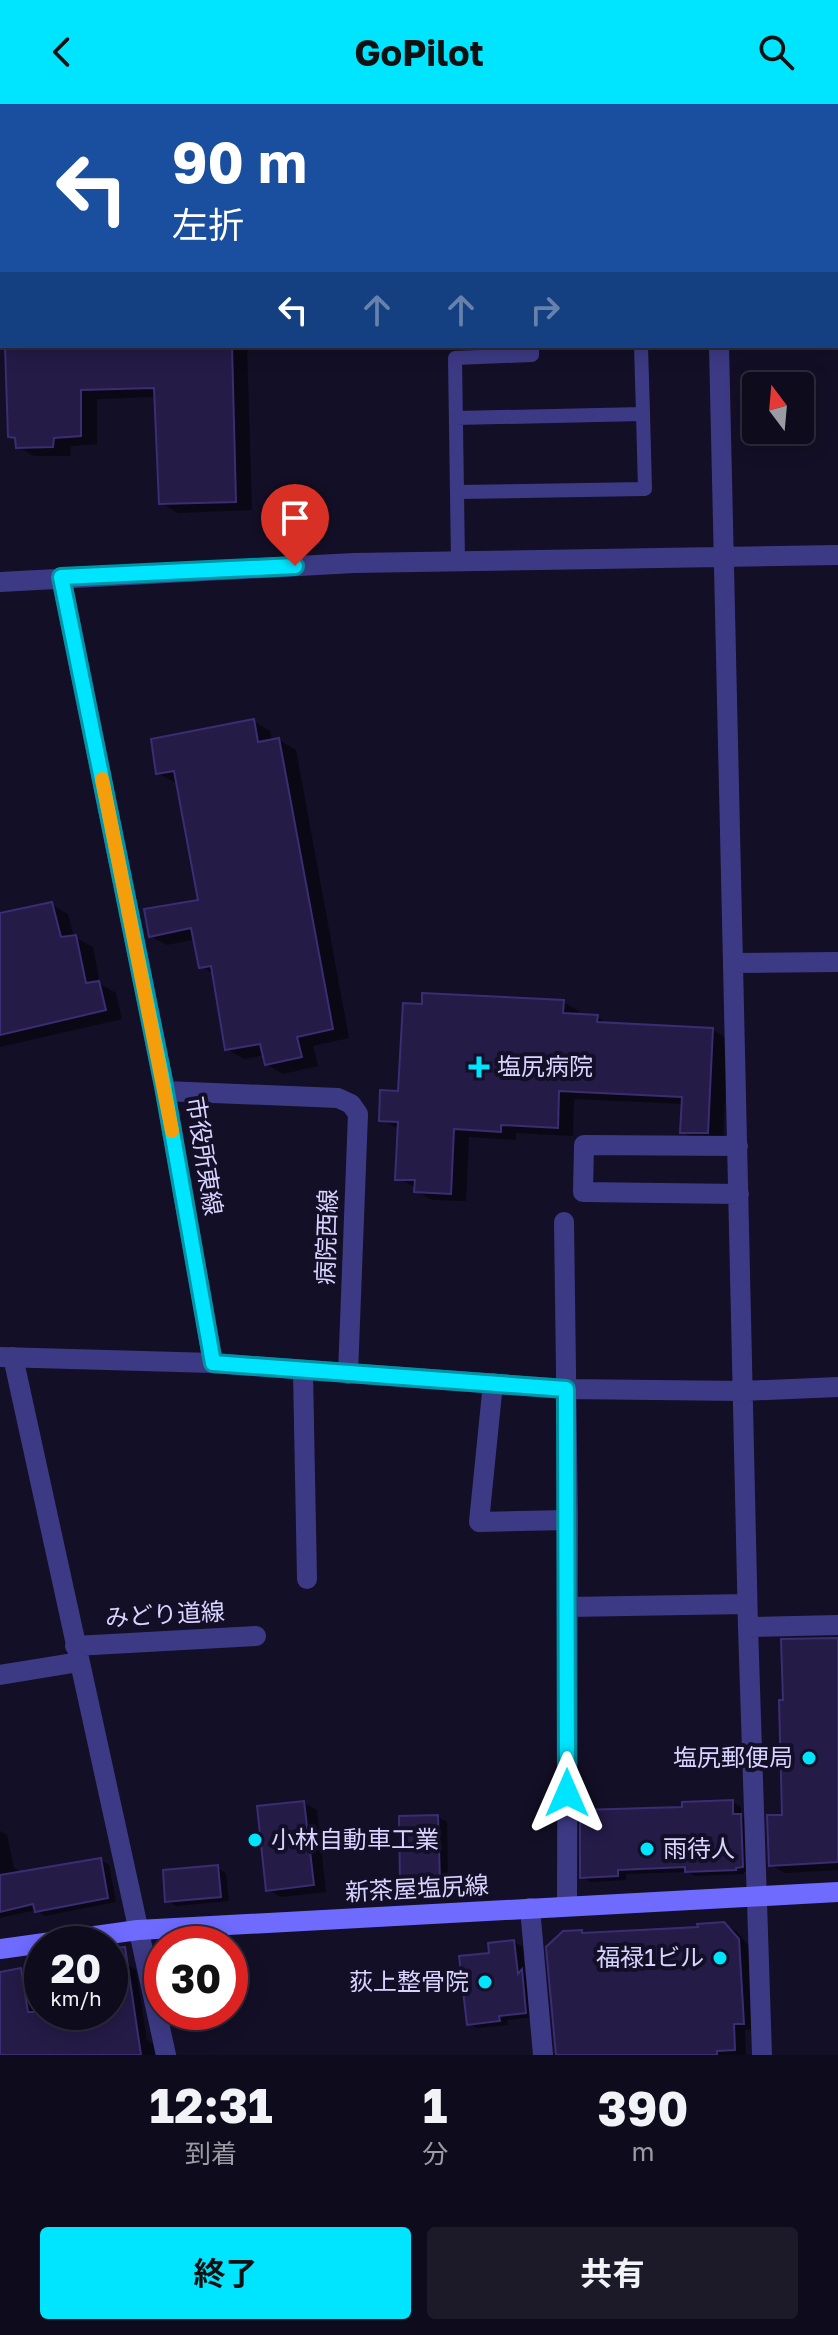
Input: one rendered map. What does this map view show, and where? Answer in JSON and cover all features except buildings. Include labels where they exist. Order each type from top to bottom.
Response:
[{"type":"main road","name":"新茶屋塩尻線","points":[[0,1949],[138,1930],[838,1892]]},
{"type":"street","points":[[719,348],[747,1604],[762,2055]]},
{"type":"street","points":[[0,582],[354,563],[838,555]]},
{"type":"street","points":[[61,577],[165,1091]]},
{"type":"street","points":[[734,963],[838,962]]},
{"type":"street","name":"市役所東線","points":[[213,1363],[165,1091],[338,1098],[351,1104]]},
{"type":"street","name":"病院西線","points":[[348,1374],[358,1114],[351,1104]]},
{"type":"street","points":[[738,1146],[584,1145],[583,1192],[739,1194]]},
{"type":"street","points":[[564,1222],[568,1520],[567,1906]]},
{"type":"street","points":[[166,2055],[77,1654],[6,1357],[213,1363],[566,1389],[743,1391],[838,1387]]},
{"type":"street","points":[[303,1372],[307,1579]]},
{"type":"street","points":[[493,1383],[479,1522],[568,1520]]},
{"type":"street","points":[[567,1607],[747,1604]]},
{"type":"street","points":[[748,1627],[838,1625]]},
{"type":"street","name":"みどり道線","points":[[0,1675],[77,1654],[256,1636]]},
{"type":"street","points":[[530,1908],[543,2055]]},
{"type":"lane","points":[[458,561],[455,358],[532,355],[532,348]]},
{"type":"lane","points":[[457,492],[645,489],[641,348]]},
{"type":"lane","points":[[456,418],[643,414]]},
{"type":"slow traffic","points":[[102,779],[172,1131]]},
{"type":"place","name":"塩尻病院","points":[[479,1067]]},
{"type":"place","name":"塩尻郵便局","points":[[809,1758]]},
{"type":"place","name":"小林自動車工業","points":[[255,1840]]},
{"type":"place","name":"雨待人","points":[[647,1849]]},
{"type":"place","name":"福禄1ビル","points":[[720,1958]]},
{"type":"place","name":"荻上整骨院","points":[[485,1982]]},
{"type":"route","points":[[295,566],[61,577],[164,1086],[213,1363],[566,1389],[567,1793]]}]
